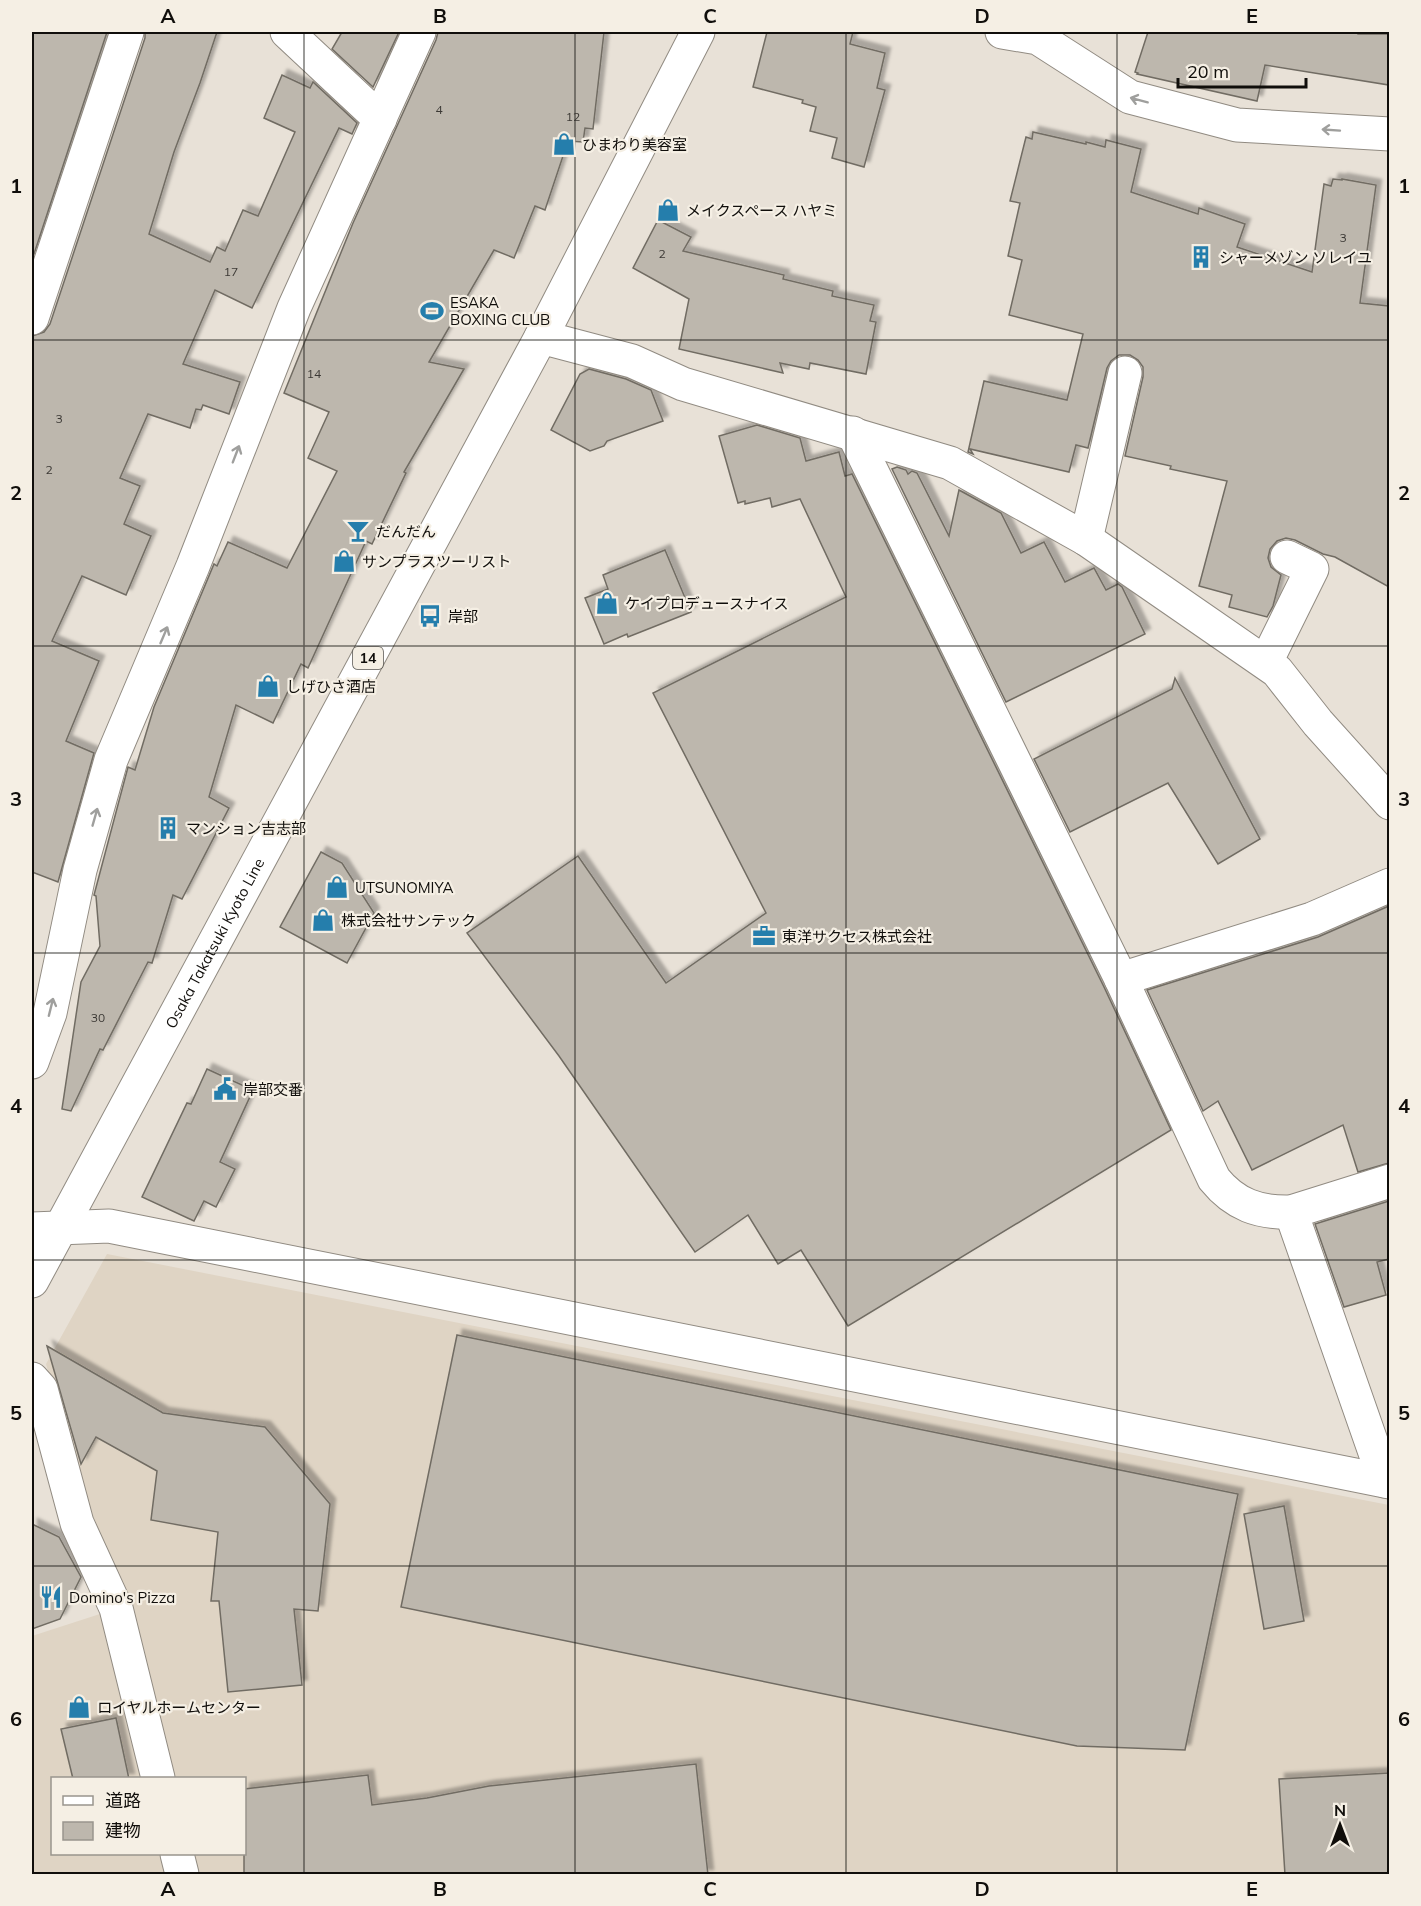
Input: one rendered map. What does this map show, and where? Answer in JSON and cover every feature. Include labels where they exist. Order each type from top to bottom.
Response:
[{"type":"street","points":[[32,318],[128,32]]},
{"type":"street","points":[[287,32],[380,119]]},
{"type":"street","points":[[32,1062],[50,1013],[80,870],[111,760],[193,566],[294,308],[419,32]]},
{"type":"street","name":"Osaka Takatsuki Kyoto Line","points":[[32,1281],[46,1228],[541,337],[698,32]]},
{"type":"street","points":[[1002,32],[1038,38],[1130,97],[1237,125],[1389,134]]},
{"type":"street","points":[[541,337],[632,361],[683,384],[950,463],[1086,539],[1266,662],[1276,670],[1318,723],[1389,803]]},
{"type":"street","points":[[1086,539],[1125,373]]},
{"type":"street","points":[[853,434],[1121,979],[1214,1179],[1223,1190],[1248,1207],[1262,1211],[1291,1212],[1389,1181]]},
{"type":"street","points":[[1266,662],[1312,569],[1287,556]]},
{"type":"street","points":[[1121,979],[1312,919],[1389,885]]},
{"type":"street","points":[[1291,1212],[1387,1481]]},
{"type":"street","points":[[46,1228],[109,1226],[1387,1481]]},
{"type":"street","points":[[32,1379],[41,1389],[77,1523],[116,1608],[158,1777]]},
{"type":"street","points":[[177,1855],[182,1875]]},
{"type":"shaded area","points":[[107,1254],[1389,1505],[1389,1874],[194,1874],[189,1855],[246,1855],[246,1777],[172,1777],[91,1524],[46,1364]]},
{"type":"shaded area","name":"ロイヤルホームセンター","points":[[103,1613],[144,1777],[51,1777],[51,1855],[162,1855],[168,1874],[32,1874],[32,1636]]},
{"type":"building","points":[[32,32],[107,32],[32,260]]},
{"type":"building","points":[[145,32],[217,32],[174,152],[149,234],[210,262],[217,247],[225,251],[243,210],[258,216],[295,132],[264,118],[282,75],[310,88],[313,82],[357,123],[352,134],[339,128],[252,308],[215,290],[183,364],[240,382],[229,414],[203,405],[201,410],[196,409],[190,428],[148,414],[120,478],[140,486],[124,524],[151,536],[126,595],[82,576],[52,641],[99,661],[66,741],[94,753],[58,882],[32,872],[32,336],[44,332],[50,324],[145,38]]},
{"type":"building","points":[[342,32],[399,32],[373,87],[332,49]]},
{"type":"building","points":[[438,32],[604,32],[593,129],[585,128],[583,142],[568,141],[545,210],[535,206],[514,258],[494,250],[429,362],[464,369],[404,472],[406,473],[372,544],[366,541],[308,668],[301,664],[273,723],[236,705],[209,797],[229,808],[182,899],[173,895],[152,963],[148,962],[103,1050],[100,1049],[71,1111],[62,1109],[81,982],[100,946],[96,896],[94,895],[128,767],[135,770],[154,707],[214,564],[217,566],[228,542],[287,568],[337,471],[308,458],[329,412],[284,393],[353,223]]},
{"type":"building","points":[[767,32],[853,32],[850,44],[885,53],[877,88],[885,90],[864,167],[832,158],[837,138],[810,131],[816,107],[802,103],[803,100],[753,87]]},
{"type":"building","points":[[1148,32],[1389,34],[1389,85],[1265,65],[1257,101],[1137,74],[1135,72]]},
{"type":"building","points":[[1033,132],[1105,147],[1106,140],[1141,149],[1131,192],[1198,214],[1199,208],[1245,224],[1237,247],[1312,272],[1324,184],[1331,186],[1333,179],[1342,179],[1376,185],[1360,303],[1389,306],[1389,587],[1335,557],[1286,538],[1277,541],[1270,549],[1268,558],[1271,567],[1281,575],[1273,606],[1267,617],[1229,607],[1232,595],[1199,586],[1227,481],[1170,469],[1171,466],[1125,456],[1143,377],[1143,367],[1130,355],[1119,355],[1111,361],[1107,368],[1088,448],[1076,445],[1069,472],[970,449],[973,454],[968,452],[984,381],[1067,400],[1083,334],[1009,315],[1022,260],[1008,256],[1020,203],[1010,201],[1026,137],[1032,139]]},
{"type":"building","points":[[658,220],[691,237],[683,251],[784,275],[783,279],[833,291],[832,296],[874,305],[870,321],[876,322],[866,374],[810,363],[809,369],[780,363],[783,373],[679,349],[689,299],[633,268]]},
{"type":"building","points":[[589,369],[626,379],[651,390],[663,421],[607,441],[604,446],[590,451],[551,430],[580,374]]},
{"type":"building","points":[[757,425],[800,438],[806,461],[839,452],[845,476],[852,474],[1104,987],[1171,1130],[848,1326],[801,1250],[778,1264],[748,1215],[695,1252],[559,1056],[467,933],[578,856],[666,983],[766,913],[653,693],[846,597],[800,499],[772,507],[770,498],[745,504],[745,501],[738,503],[719,436]]},
{"type":"building","points":[[897,467],[906,470],[908,474],[912,471],[917,473],[949,536],[959,490],[1001,513],[1021,553],[1044,542],[1065,582],[1094,568],[1106,590],[1118,584],[1122,587],[1145,634],[1006,702],[892,469]]},
{"type":"building","points":[[665,550],[691,612],[604,644],[585,598],[608,589],[603,575]]},
{"type":"building","points":[[1175,678],[1260,839],[1218,864],[1168,783],[1070,832],[1034,759],[1172,689]]},
{"type":"building","points":[[321,852],[342,863],[374,913],[347,963],[280,927]]},
{"type":"building","points":[[1389,906],[1389,1163],[1358,1172],[1343,1125],[1252,1170],[1218,1101],[1203,1111],[1147,990],[1318,937]]},
{"type":"building","points":[[207,1069],[253,1090],[220,1162],[235,1169],[216,1207],[204,1201],[194,1221],[142,1197],[187,1103],[191,1104]]},
{"type":"building","points":[[1389,1201],[1389,1259],[1377,1262],[1386,1295],[1344,1307],[1315,1224]]},
{"type":"building","points":[[457,1335],[1238,1494],[1185,1750],[1077,1746],[401,1607]]},
{"type":"building","points":[[47,1346],[163,1413],[265,1427],[330,1504],[318,1611],[294,1609],[302,1685],[228,1692],[219,1601],[211,1601],[218,1532],[151,1520],[157,1471],[96,1437],[81,1464]]},
{"type":"building","points":[[1284,1506],[1304,1621],[1264,1629],[1244,1514]]},
{"type":"building","name":"Domino's Pizza","points":[[32,1524],[59,1537],[81,1577],[60,1619],[32,1629]]},
{"type":"building","points":[[116,1718],[129,1777],[73,1777],[61,1729]]},
{"type":"building","points":[[696,1764],[708,1875],[244,1875],[246,1789],[368,1775],[372,1805],[427,1798],[489,1786]]},
{"type":"building","points":[[1389,1773],[1389,1875],[1285,1875],[1279,1779]]},
{"type":"place","name":"ひまわり美容室","points":[[564,144]]},
{"type":"place","name":"メイクスペース ハヤミ","points":[[668,210]]},
{"type":"place","name":"シャーメゾン ソレイユ","points":[[1201,257]]},
{"type":"place","name":"ESAKA BOXING CLUB","points":[[432,311]]},
{"type":"place","name":"だんだん","points":[[358,531]]},
{"type":"place","name":"サンプラスツーリスト","points":[[344,561]]},
{"type":"place","name":"ケイプロデュースナイス","points":[[607,603]]},
{"type":"place","name":"岸部","points":[[430,616]]},
{"type":"place","name":"しげひさ酒店","points":[[268,686]]},
{"type":"place","name":"マンション吉志部","points":[[168,828]]},
{"type":"place","name":"UTSUNOMIYA","points":[[337,887]]},
{"type":"place","name":"株式会社サンテック","points":[[323,920]]},
{"type":"place","name":"東洋サクセス株式会社","points":[[764,936]]},
{"type":"place","name":"岸部交番","points":[[225,1089]]},
{"type":"place","name":"Domino's Pizza","points":[[51,1597]]},
{"type":"place","name":"ロイヤルホームセンター","points":[[79,1707]]}]
